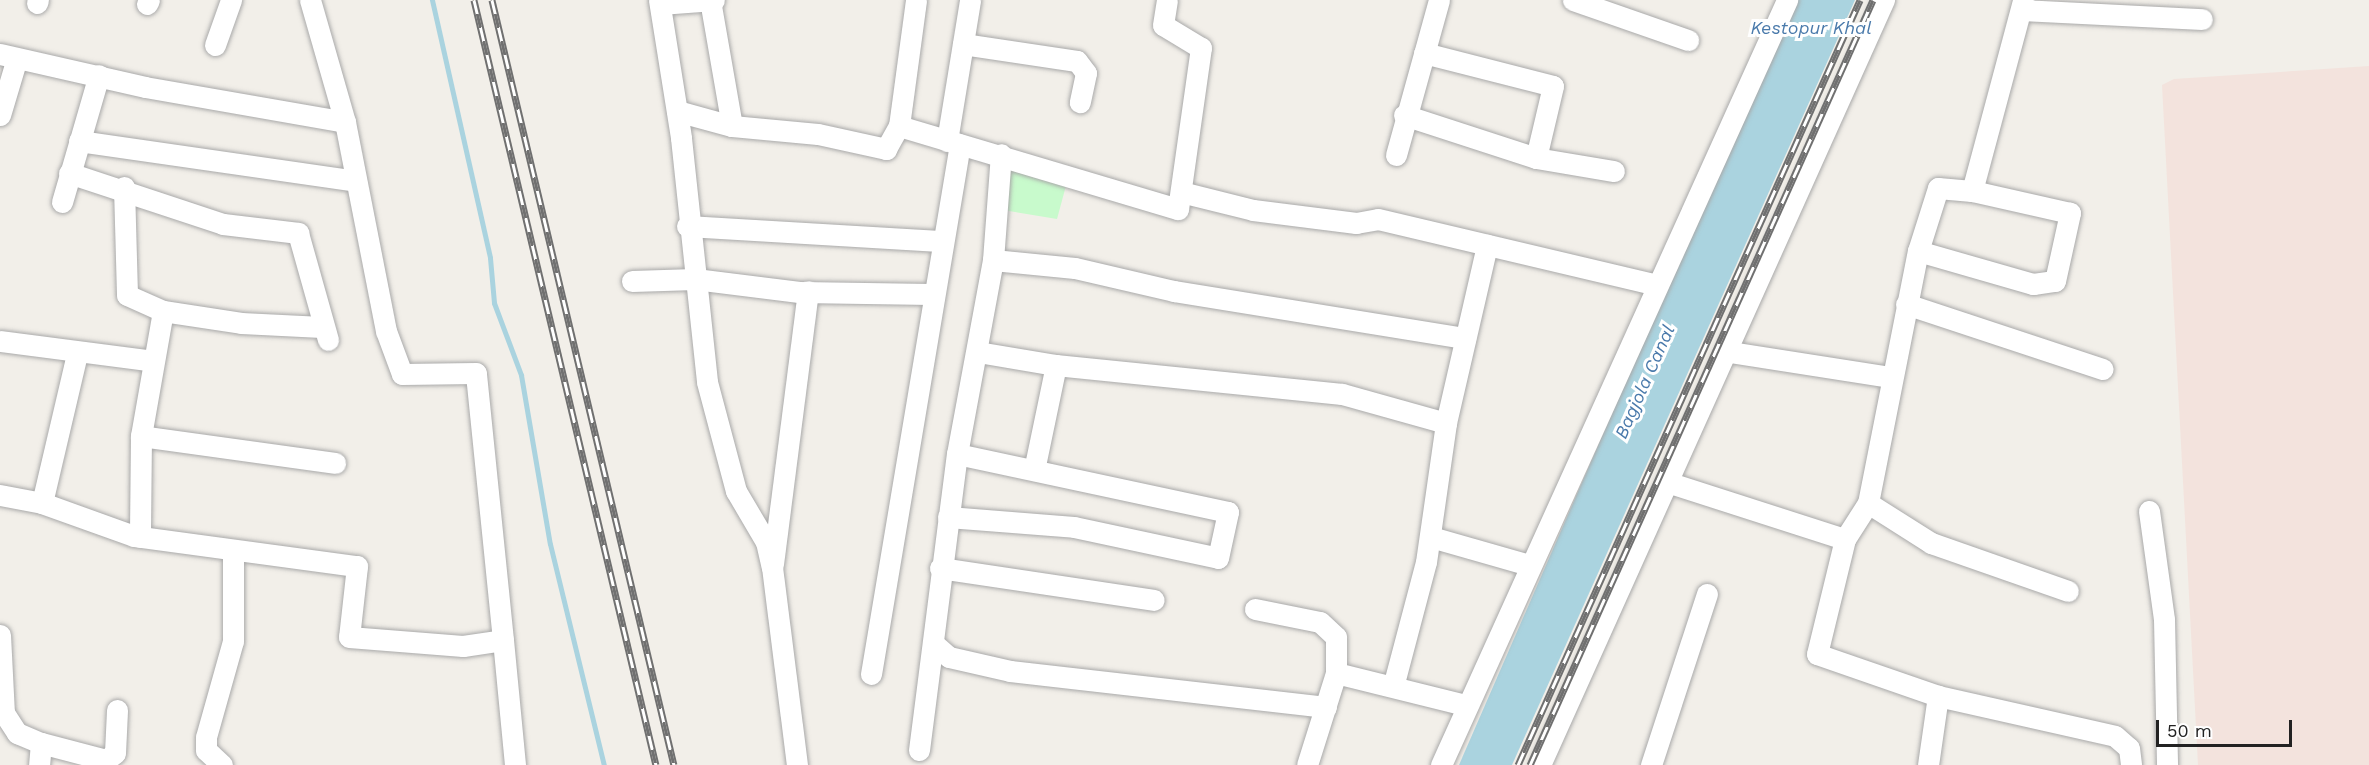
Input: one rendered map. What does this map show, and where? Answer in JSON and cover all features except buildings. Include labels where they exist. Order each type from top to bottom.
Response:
[{"type":"street","points":[[215,45],[231,0]]},
{"type":"street","points":[[310,0],[345,122],[387,331],[402,374],[476,373],[515,765]]},
{"type":"street","points":[[732,126],[711,0],[660,2],[677,111],[687,226],[707,382],[736,491],[766,542],[772,567],[797,765]]},
{"type":"street","points":[[677,111],[732,126],[818,134],[886,149],[899,126],[916,0]]},
{"type":"street","points":[[871,674],[940,241],[970,0]]},
{"type":"street","points":[[899,126],[953,143],[1001,154],[1178,209],[1201,48],[1163,25],[1167,0]]},
{"type":"street","points":[[1396,155],[1404,115],[1439,0]]},
{"type":"street","points":[[1573,0],[1688,40]]},
{"type":"street","points":[[1441,765],[1465,705],[1787,0]]},
{"type":"street","points":[[1540,765],[1884,0]]},
{"type":"street","points":[[1972,191],[2022,5],[2202,19]]},
{"type":"street","points":[[963,44],[1077,60],[1086,73],[1080,102]]},
{"type":"street","points":[[1424,53],[1553,86],[1536,158]]},
{"type":"street","points":[[0,116],[8,56],[345,122]]},
{"type":"street","points":[[62,202],[99,75]]},
{"type":"street","points":[[1404,115],[1536,158],[1614,171]]},
{"type":"street","points":[[79,141],[356,181]]},
{"type":"street","points":[[918,750],[934,644],[940,568],[957,454],[978,352],[993,260],[1001,154]]},
{"type":"street","points":[[69,173],[124,187],[223,224],[298,232],[304,240],[325,333],[163,311],[127,295],[124,187]]},
{"type":"street","points":[[1917,251],[2033,284],[2055,280],[2070,213],[1972,191],[1938,188],[1917,251],[1890,377],[1868,503],[1845,539],[1817,654],[1938,696],[2098,730],[2124,742],[2131,765]]},
{"type":"street","points":[[1180,192],[1253,210],[1356,223],[1378,219],[1657,285]]},
{"type":"street","points":[[687,226],[940,241]]},
{"type":"street","points":[[1394,682],[1431,537],[1446,423],[1487,245]]},
{"type":"street","points":[[993,260],[1075,268],[1185,293],[1465,338]]},
{"type":"street","points":[[632,281],[695,279],[808,291],[931,294]]},
{"type":"street","points":[[772,567],[808,291]]},
{"type":"street","points":[[1906,303],[2103,369]]},
{"type":"street","points":[[141,537],[141,436],[163,311]]},
{"type":"street","points":[[0,341],[77,354],[153,361]]},
{"type":"street","points":[[978,352],[1056,365],[1342,394],[1446,423]]},
{"type":"street","points":[[1730,352],[1890,377]]},
{"type":"street","points":[[42,503],[77,354]]},
{"type":"street","points":[[1034,470],[1056,365]]},
{"type":"street","points":[[141,436],[335,463]]},
{"type":"street","points":[[948,517],[1074,527],[1218,558],[1228,512],[957,454]]},
{"type":"street","points":[[1667,482],[1845,539]]},
{"type":"street","points":[[0,495],[42,503],[141,537],[357,566],[349,637],[463,646],[503,640]]},
{"type":"street","points":[[1868,503],[1931,543],[2068,591]]},
{"type":"street","points":[[2149,511],[2164,619],[2166,765]]},
{"type":"street","points":[[1431,537],[1529,565]]},
{"type":"street","points":[[222,765],[206,750],[206,737],[233,641],[233,550]]},
{"type":"street","points":[[940,568],[1154,600]]},
{"type":"street","points":[[1651,765],[1707,594]]},
{"type":"street","points":[[1255,609],[1327,625],[1336,637],[1336,673],[1308,765]]},
{"type":"street","points":[[0,635],[7,722],[17,733],[41,743],[106,760],[115,753],[117,710]]},
{"type":"street","points":[[934,644],[949,657],[1010,671],[1326,707]]},
{"type":"street","points":[[1336,673],[1394,682],[1465,705]]},
{"type":"street","points":[[1928,765],[1938,696]]},
{"type":"street","points":[[39,765],[41,743]]},
{"type":"shaded area","points":[[2369,66],[2369,765],[2198,765],[2162,85],[2174,79]]},
{"type":"green space","points":[[1004,160],[1067,182],[1057,219],[991,208]]},
{"type":"water","name":"Kestopur Khal","points":[[1792,0],[1855,0],[1512,765],[1459,765]]},
{"type":"waterway","points":[[432,0],[490,258],[494,303],[521,375],[550,544],[604,765]]},
{"type":"railway","points":[[474,0],[656,765]]},
{"type":"railway","points":[[492,0],[674,765]]},
{"type":"railway","points":[[1518,765],[1860,0]]},
{"type":"railway","points":[[1530,765],[1873,0]]},
{"type":"water label","name":"Bagjola Canal","points":[[1645,382]]}]
